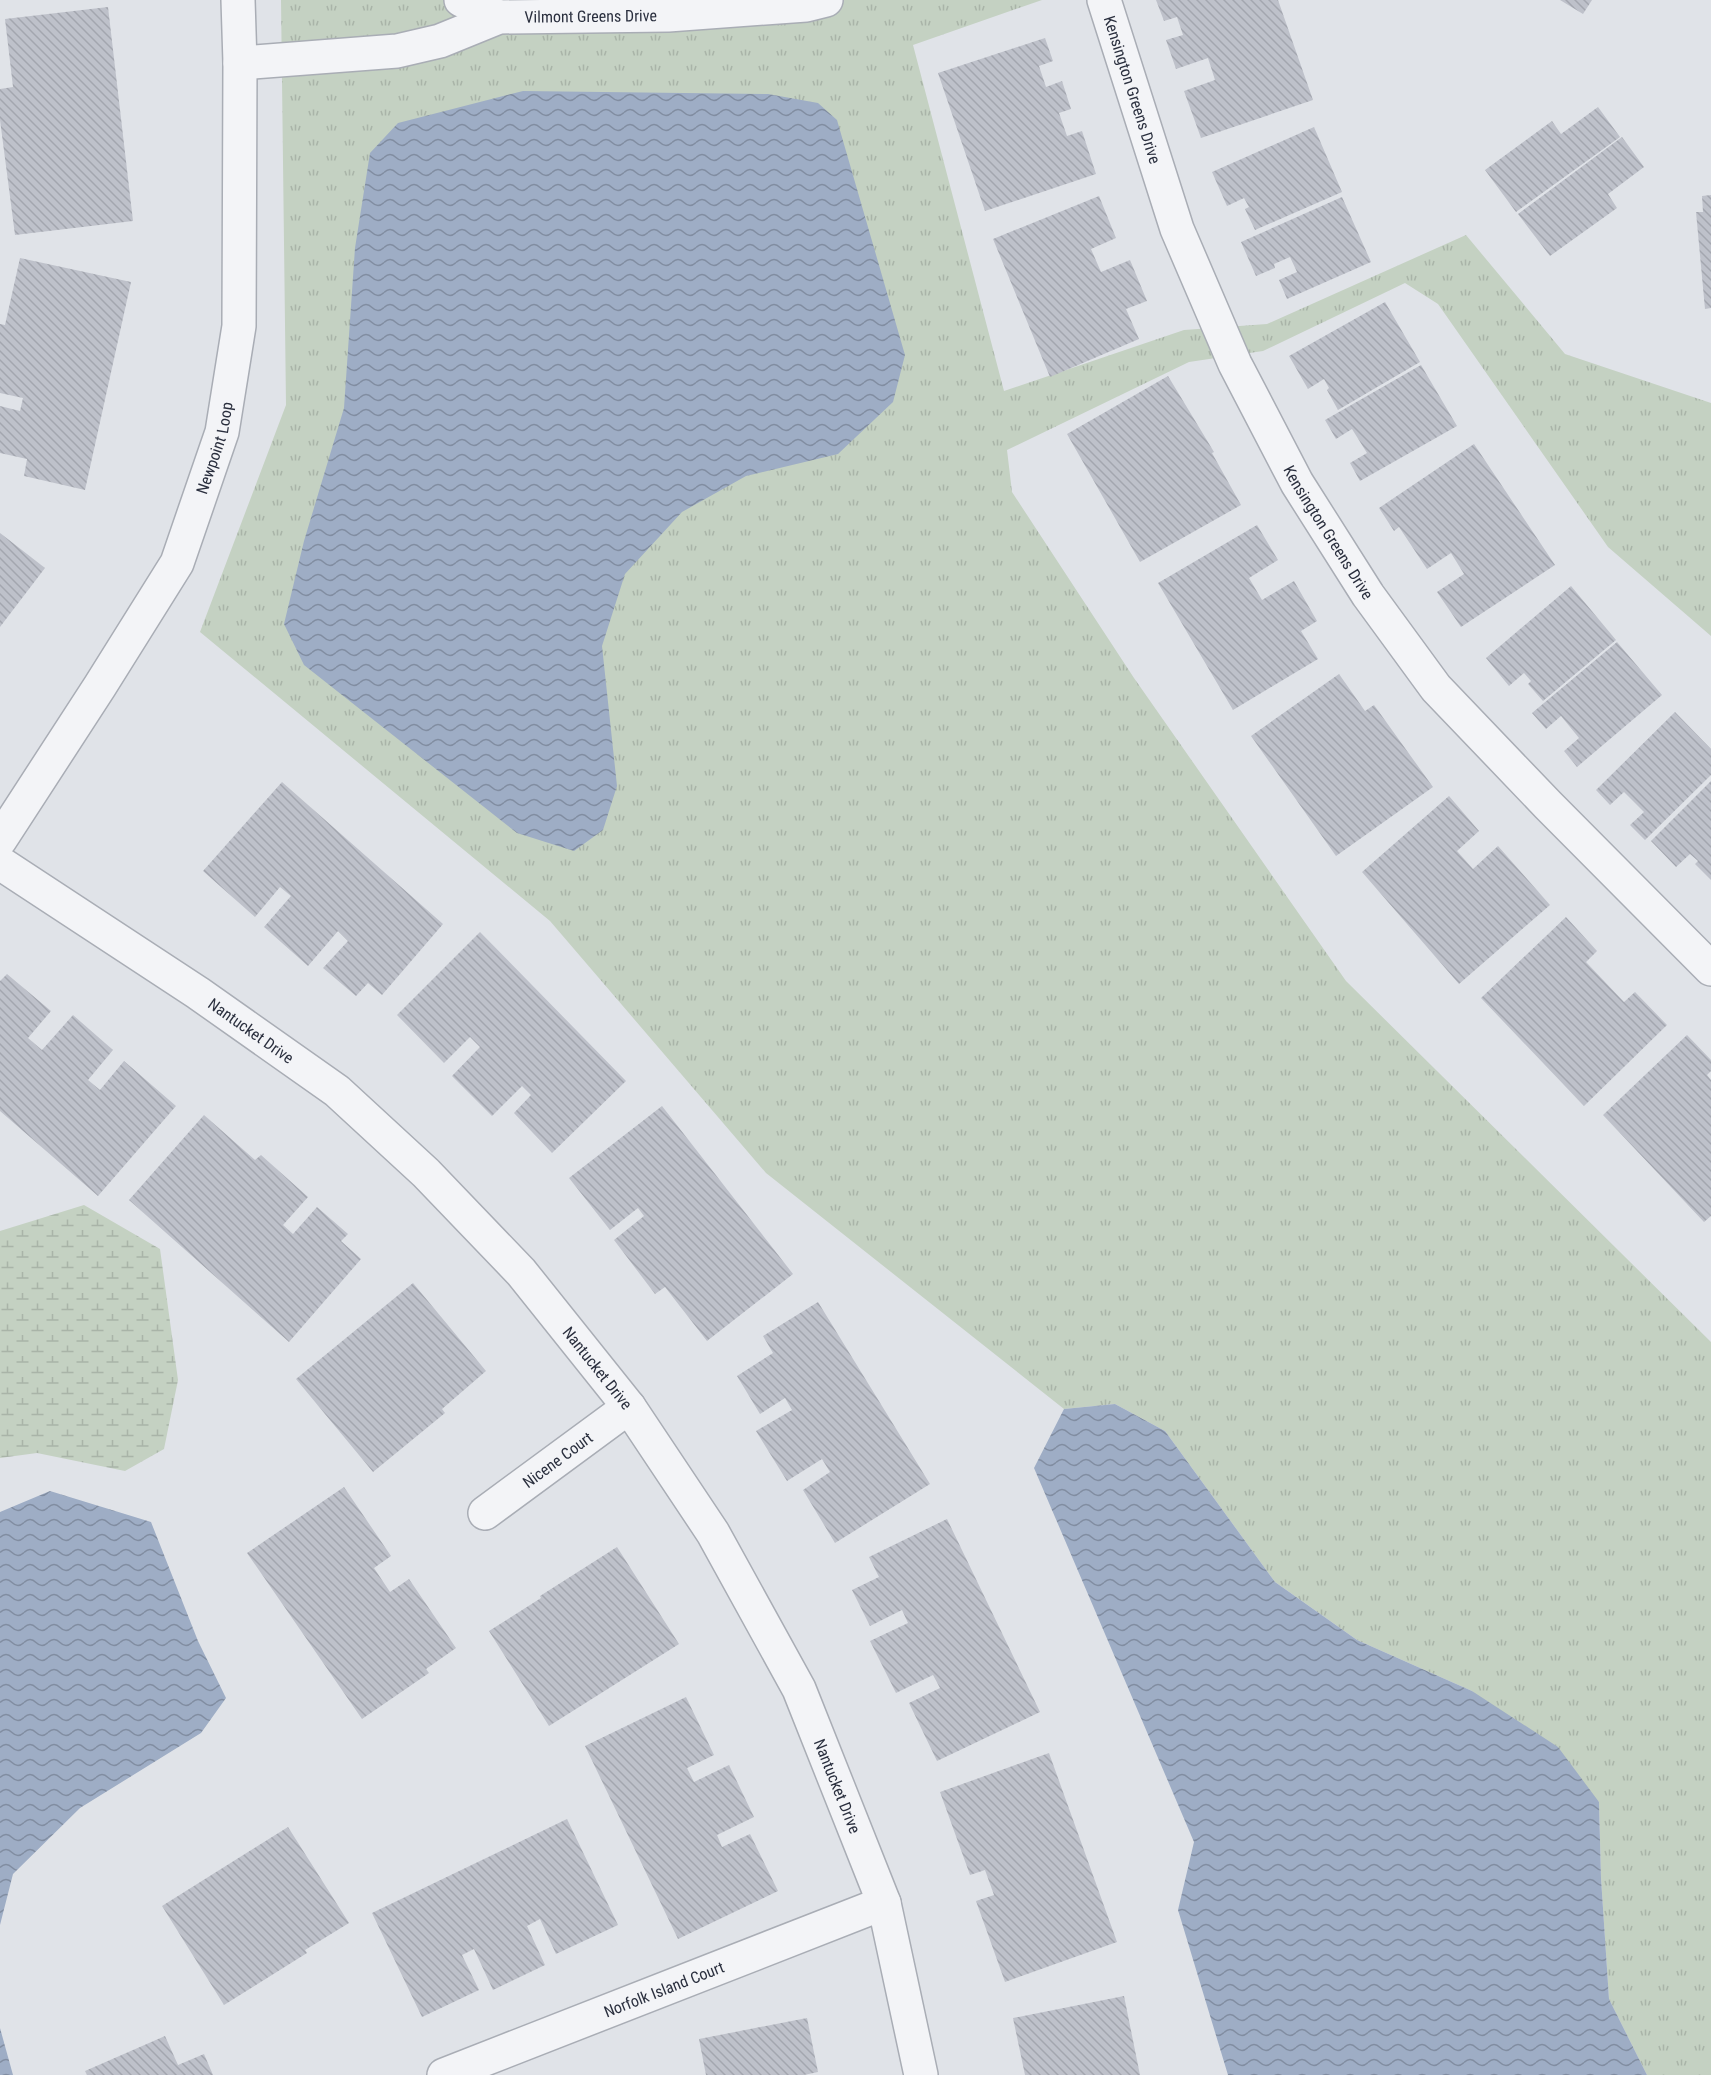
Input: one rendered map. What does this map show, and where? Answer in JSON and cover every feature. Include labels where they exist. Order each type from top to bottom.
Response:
[{"type":"street","name":"Newpoint Loop","points":[[0,840],[177,563],[222,432],[239,326],[240,63],[237,0]]},
{"type":"street","name":"Vilmont Greens Drive","points":[[461,0],[499,17]]},
{"type":"street","name":"Vilmont Greens Drive","points":[[240,63],[397,51],[440,41],[499,17],[668,15],[806,5],[826,0]]},
{"type":"street","name":"Kensington Greens Drive","points":[[1104,0],[1177,229],[1234,364],[1297,483],[1368,594],[1436,688],[1711,969]]},
{"type":"street","name":"Nantucket Drive","points":[[0,863],[198,993],[338,1091],[426,1173],[521,1272],[629,1407],[713,1533],[799,1689],[884,1903],[921,2075]]},
{"type":"street","name":"Nicene Court","points":[[485,1513],[629,1407]]},
{"type":"street","name":"Norfolk Island Court","points":[[444,2075],[884,1903]]},
{"type":"green space","points":[[281,0],[1042,0],[913,45],[1004,391],[1184,330],[1267,324],[1466,235],[1565,354],[1711,403],[1711,636],[1608,547],[1438,304],[1405,283],[1263,351],[1189,362],[1007,450],[1012,492],[1134,678],[1346,981],[1711,1342],[1711,2075],[1647,2075],[1609,1999],[1601,1878],[1599,1802],[1472,1691],[1357,1640],[1275,1582],[1165,1431],[1115,1404],[1064,1409],[766,1173],[550,921],[200,632],[286,405]]},
{"type":"green space","points":[[84,1205],[160,1249],[178,1380],[164,1449],[125,1471],[37,1453],[0,1458],[0,1231]]},
{"type":"water","points":[[523,91],[768,94],[818,103],[837,120],[905,355],[893,402],[838,454],[746,476],[682,512],[625,574],[602,646],[617,786],[603,830],[574,851],[517,833],[304,665],[284,624],[304,541],[344,408],[355,248],[370,153],[398,123]]},
{"type":"water","points":[[1115,1404],[1165,1431],[1275,1582],[1357,1640],[1472,1691],[1558,1747],[1599,1802],[1601,1878],[1609,1999],[1647,2075],[1228,2075],[1178,1910],[1194,1842],[1034,1468],[1064,1409]]},
{"type":"water","points":[[50,1491],[151,1522],[198,1641],[226,1698],[201,1733],[80,1808],[13,1874],[0,1925],[0,1512]]},
{"type":"water","points":[[0,2028],[13,2075],[0,2075]]},
{"type":"building","points":[[1156,0],[1278,0],[1313,100],[1201,138],[1184,91],[1215,80],[1208,58],[1176,69],[1166,40],[1183,35],[1177,17],[1164,21]]},
{"type":"building","points":[[1560,0],[1592,0],[1583,14]]},
{"type":"building","points":[[108,7],[133,221],[15,235],[0,120],[0,89],[13,87],[5,19]]},
{"type":"building","points":[[1045,38],[1053,61],[1039,66],[1046,87],[1062,81],[1071,109],[1059,113],[1067,136],[1082,131],[1096,174],[985,211],[938,73]]},
{"type":"building","points":[[1598,107],[1620,137],[1516,212],[1485,170],[1552,121],[1561,134]]},
{"type":"building","points":[[1314,127],[1342,192],[1255,230],[1245,209],[1249,207],[1244,198],[1227,206],[1212,172]]},
{"type":"building","points":[[1622,137],[1644,167],[1608,194],[1617,208],[1550,256],[1518,214]]},
{"type":"building","points":[[1711,195],[1711,308],[1705,309],[1696,212],[1703,212],[1702,196]]},
{"type":"building","points":[[1099,196],[1116,238],[1091,249],[1101,272],[1130,260],[1147,301],[1126,309],[1139,339],[1050,377],[993,239]]},
{"type":"building","points":[[1342,197],[1371,262],[1287,299],[1279,280],[1297,272],[1290,257],[1274,264],[1275,268],[1256,276],[1241,242]]},
{"type":"building","points":[[20,258],[131,282],[85,490],[24,476],[27,459],[0,453],[0,406],[20,411],[23,398],[0,393],[0,324],[5,325]]},
{"type":"building","points":[[1385,302],[1420,362],[1338,410],[1324,379],[1308,389],[1289,356]]},
{"type":"building","points":[[1421,365],[1457,426],[1360,481],[1350,463],[1367,453],[1352,429],[1336,439],[1325,420]]},
{"type":"building","points":[[1168,376],[1214,452],[1212,453],[1241,505],[1140,562],[1067,434]]},
{"type":"building","points":[[1474,444],[1555,565],[1461,627],[1437,592],[1464,574],[1451,553],[1427,569],[1399,527],[1394,531],[1379,508]]},
{"type":"building","points":[[1257,525],[1278,560],[1249,578],[1262,600],[1294,581],[1317,621],[1301,631],[1318,659],[1233,710],[1158,583]]},
{"type":"building","points":[[0,533],[45,568],[0,627]]},
{"type":"building","points":[[1571,586],[1616,640],[1543,701],[1528,684],[1531,681],[1524,673],[1509,686],[1486,658]]},
{"type":"building","points":[[1617,642],[1662,695],[1577,767],[1564,751],[1579,738],[1561,716],[1546,729],[1532,713]]},
{"type":"building","points":[[1339,674],[1365,711],[1374,705],[1433,787],[1336,856],[1251,736]]},
{"type":"building","points":[[1675,712],[1711,749],[1711,775],[1645,840],[1630,825],[1644,812],[1624,792],[1610,805],[1596,790]]},
{"type":"building","points":[[1711,781],[1711,880],[1695,864],[1698,861],[1690,854],[1676,867],[1651,841]]},
{"type":"building","points":[[282,782],[443,924],[382,995],[368,983],[356,996],[323,968],[348,941],[338,931],[308,966],[264,927],[291,896],[280,887],[255,917],[203,871]]},
{"type":"building","points":[[1449,796],[1479,831],[1457,851],[1473,869],[1498,846],[1550,905],[1459,984],[1362,872]]},
{"type":"building","points":[[1566,917],[1597,951],[1586,962],[1624,1002],[1635,992],[1667,1025],[1584,1106],[1481,998]]},
{"type":"building","points":[[480,932],[626,1081],[552,1153],[514,1113],[531,1095],[522,1086],[492,1116],[452,1076],[480,1047],[470,1037],[444,1063],[397,1015]]},
{"type":"building","points":[[7,974],[51,1011],[28,1038],[42,1050],[73,1015],[113,1050],[88,1080],[100,1090],[124,1061],[176,1106],[98,1196],[0,1111],[0,981]]},
{"type":"building","points":[[1687,1035],[1711,1060],[1711,1071],[1707,1075],[1711,1080],[1711,1216],[1704,1222],[1603,1115]]},
{"type":"building","points":[[662,1106],[793,1274],[707,1341],[665,1287],[655,1294],[614,1240],[644,1216],[638,1208],[610,1230],[569,1178]]},
{"type":"building","points":[[204,1115],[255,1160],[261,1155],[308,1197],[283,1225],[293,1234],[317,1207],[348,1234],[341,1241],[361,1259],[289,1342],[129,1200]]},
{"type":"building","points":[[413,1283],[486,1371],[442,1409],[445,1413],[373,1472],[296,1379]]},
{"type":"building","points":[[818,1302],[930,1484],[835,1543],[803,1490],[830,1472],[822,1459],[787,1481],[756,1431],[792,1410],[785,1398],[760,1414],[737,1376],[773,1353],[763,1336]]},
{"type":"building","points":[[344,1487],[391,1556],[374,1568],[390,1592],[409,1579],[456,1648],[426,1669],[429,1673],[362,1719],[247,1553]]},
{"type":"building","points":[[947,1519],[1040,1712],[937,1761],[909,1703],[940,1688],[933,1675],[896,1693],[870,1641],[908,1623],[902,1610],[870,1626],[852,1590],[879,1577],[869,1557]]},
{"type":"building","points":[[617,1547],[679,1644],[549,1726],[489,1631]]},
{"type":"building","points":[[686,1697],[714,1755],[687,1768],[694,1782],[729,1765],[754,1817],[717,1835],[722,1847],[750,1834],[778,1891],[678,1939],[585,1746]]},
{"type":"building","points":[[1049,1753],[1117,1942],[1005,1982],[976,1901],[994,1895],[985,1870],[970,1875],[940,1792]]},
{"type":"building","points":[[567,1819],[618,1925],[556,1954],[540,1919],[527,1926],[545,1965],[493,1990],[474,1949],[462,1955],[479,1990],[422,2017],[372,1913]]},
{"type":"building","points":[[288,1827],[349,1923],[305,1950],[307,1953],[224,2005],[162,1906]]},
{"type":"building","points":[[1124,1996],[1140,2075],[1025,2075],[1013,2018]]},
{"type":"building","points":[[807,2018],[818,2072],[804,2075],[706,2075],[699,2039]]},
{"type":"building","points":[[165,2036],[178,2065],[204,2054],[213,2075],[87,2075],[85,2071]]}]
